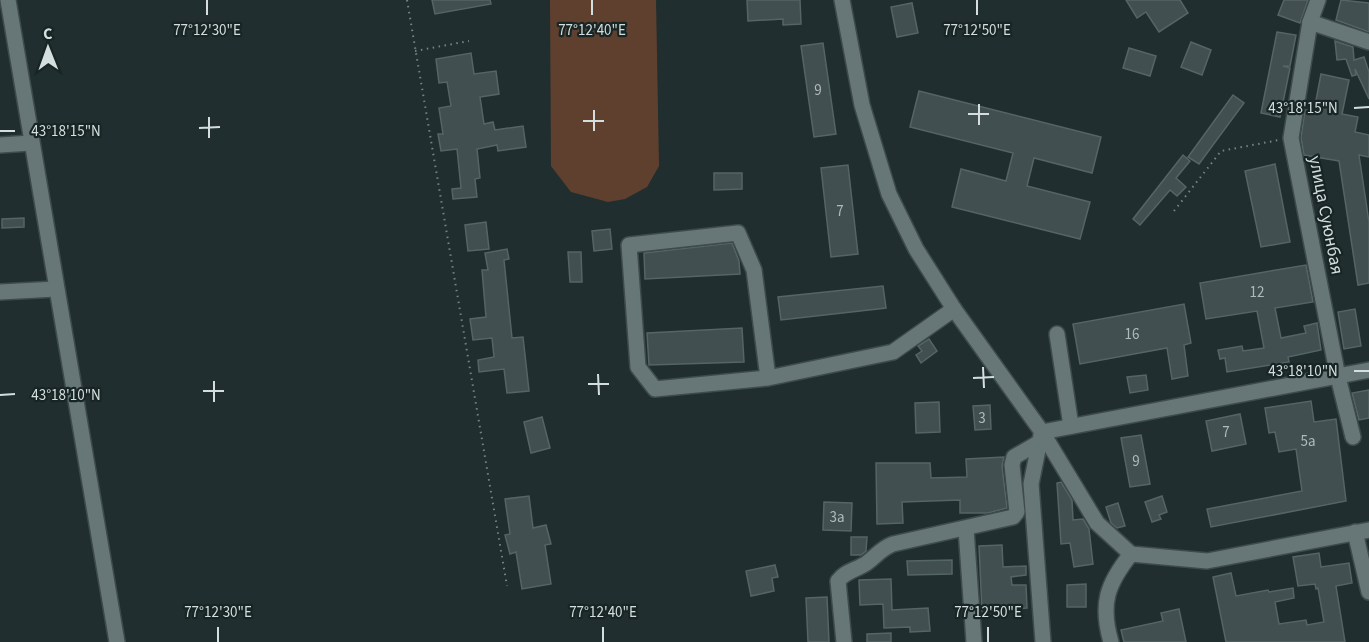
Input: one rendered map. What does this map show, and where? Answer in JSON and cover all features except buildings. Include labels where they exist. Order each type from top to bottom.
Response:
[{"type":"street","points":[[9,0],[8,47],[31,143],[117,642]]},
{"type":"street","points":[[842,0],[865,115],[889,194],[916,249],[1097,523],[1131,554],[1207,561],[1362,531],[1369,592]]},
{"type":"street","name":"улица Суюнбая","points":[[1318,0],[1310,22],[1291,138],[1338,377],[1353,437]]},
{"type":"street","points":[[1310,22],[1369,42]]},
{"type":"street","points":[[0,145],[31,143]]},
{"type":"street","points":[[768,378],[754,270],[738,233],[629,245],[638,367],[655,389],[768,378],[893,352],[954,309]]},
{"type":"street","points":[[0,292],[56,289]]},
{"type":"street","points":[[1057,334],[1071,426]]},
{"type":"street","points":[[844,642],[838,581],[843,575],[867,563],[880,551],[893,544],[1014,517],[1017,512],[1012,465],[1014,458],[1041,437],[1071,426],[1369,370]]},
{"type":"street","points":[[1041,437],[1031,484],[1043,642]]},
{"type":"street","points":[[966,529],[974,642]]},
{"type":"street","points":[[1111,642],[1106,609],[1107,590],[1115,574],[1131,554]]},
{"type":"path","points":[[407,0],[507,586]]},
{"type":"path","points":[[416,51],[469,41]]},
{"type":"path","points":[[1174,211],[1221,151],[1291,138]]},
{"type":"shaded area","points":[[550,0],[656,0],[659,166],[647,187],[625,199],[608,202],[571,192],[551,166]]}]
